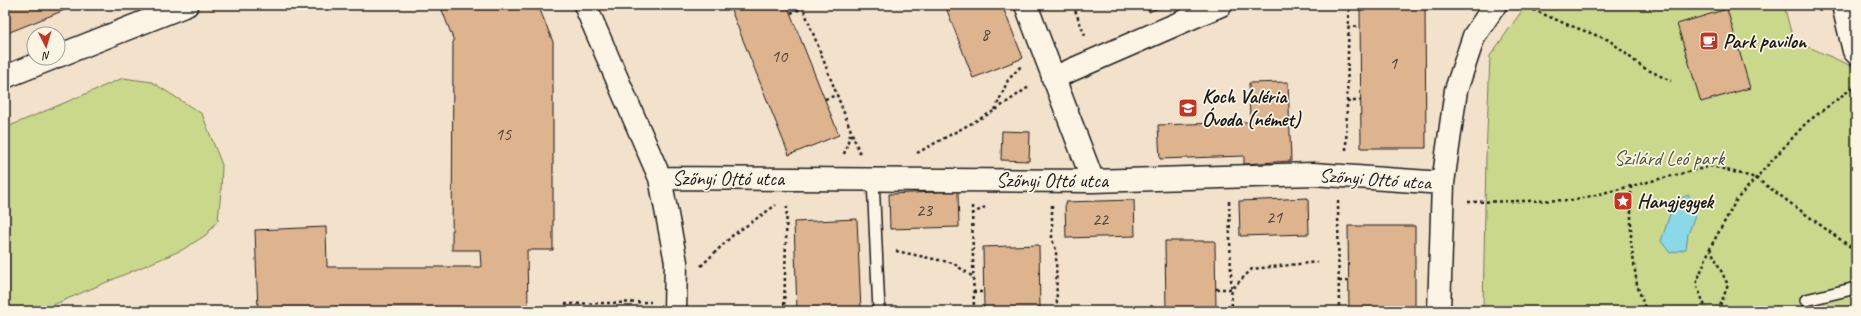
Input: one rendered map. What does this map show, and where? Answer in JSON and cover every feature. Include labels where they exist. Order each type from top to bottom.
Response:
[{"type":"street","points":[[66,53],[187,5]]},
{"type":"street","points":[[585,5],[660,178],[676,262],[675,306]]},
{"type":"street","points":[[1026,5],[1044,80],[1093,181]]},
{"type":"street","points":[[1044,80],[1221,5]]},
{"type":"street","points":[[1439,311],[1442,193],[1456,90],[1474,36],[1495,5]]},
{"type":"street","points":[[1843,5],[1854,51],[1856,53]]},
{"type":"street","points":[[5,77],[33,66]]},
{"type":"street","name":"Szőnyi Ottó utca","points":[[660,178],[1093,181],[1313,174],[1442,193]]},
{"type":"lane","points":[[873,179],[879,311]]},
{"type":"lane","points":[[1806,300],[1856,288]]},
{"type":"path","points":[[612,5],[617,17]]},
{"type":"path","points":[[1073,5],[1086,37]]},
{"type":"path","points":[[1244,10],[1254,5]]},
{"type":"path","points":[[1346,153],[1349,5]]},
{"type":"path","points":[[1522,5],[1552,19],[1609,40],[1642,68],[1671,81]]},
{"type":"path","points":[[791,13],[802,7],[862,161]]},
{"type":"path","points":[[1348,27],[1360,26]]},
{"type":"path","points":[[994,111],[1008,80],[1028,60]]},
{"type":"path","points":[[914,154],[994,111],[1044,80]]},
{"type":"path","points":[[1707,311],[1696,284],[1710,248],[1737,199],[1806,123],[1856,85]]},
{"type":"path","points":[[825,99],[837,95]]},
{"type":"path","points":[[1347,102],[1361,100]]},
{"type":"path","points":[[841,160],[851,132]]},
{"type":"path","points":[[1442,193],[1575,200],[1712,166],[1756,178],[1856,251]]},
{"type":"path","points":[[972,180],[974,311]]},
{"type":"path","points":[[1630,186],[1631,242],[1637,285],[1646,311]]},
{"type":"path","points":[[1339,311],[1338,201],[1341,194]]},
{"type":"path","points":[[784,311],[787,197]]},
{"type":"path","points":[[1229,199],[1232,311]]},
{"type":"path","points":[[701,267],[733,235],[781,201]]},
{"type":"path","points":[[1052,203],[1052,239],[1056,250],[1057,311]]},
{"type":"path","points":[[876,248],[953,263],[973,277]]},
{"type":"path","points":[[1710,248],[1728,285],[1718,311]]},
{"type":"path","points":[[1216,289],[1232,289],[1252,269],[1318,262]]},
{"type":"path","points":[[1339,281],[1349,281]]},
{"type":"path","points":[[973,292],[984,292]]},
{"type":"path","points":[[566,311],[566,304],[675,306]]},
{"type":"green space","name":"Szilárd Leó park","points":[[1526,5],[1784,5],[1793,40],[1856,68],[1856,308],[1845,311],[1483,311],[1486,157],[1490,56]]},
{"type":"green space","points":[[123,78],[152,82],[202,114],[222,165],[218,220],[206,235],[182,250],[39,311],[5,311],[5,128]]},
{"type":"water","points":[[1688,195],[1699,206],[1688,234],[1686,249],[1670,253],[1661,241],[1672,203]]},
{"type":"building","points":[[5,5],[77,5],[5,34]]},
{"type":"building","points":[[440,5],[538,5],[553,42],[553,250],[527,250],[528,311],[258,311],[255,230],[326,227],[327,267],[481,267],[480,250],[452,250],[454,41]]},
{"type":"building","points":[[729,5],[787,5],[839,135],[789,155]]},
{"type":"building","points":[[945,5],[1002,5],[1023,58],[973,78]]},
{"type":"building","points":[[1147,5],[1166,5],[1149,12]]},
{"type":"building","points":[[1360,5],[1425,5],[1426,148],[1361,148]]},
{"type":"building","name":"Park pavilon","points":[[1727,9],[1750,88],[1701,102],[1677,24]]},
{"type":"building","points":[[1288,82],[1291,161],[1244,164],[1244,156],[1160,159],[1158,125],[1250,122],[1249,83]]},
{"type":"building","points":[[1002,131],[1030,132],[1029,161],[1001,160]]},
{"type":"building","points":[[958,191],[959,227],[890,229],[889,194]]},
{"type":"building","points":[[1308,198],[1309,234],[1240,236],[1239,201]]},
{"type":"building","points":[[1134,200],[1135,236],[1066,238],[1065,202]]},
{"type":"building","points":[[857,219],[861,311],[797,311],[794,222]]},
{"type":"building","points":[[1348,226],[1415,226],[1415,311],[1349,311]]},
{"type":"building","points":[[1165,241],[1215,241],[1216,311],[1166,311]]},
{"type":"building","points":[[1039,245],[1040,311],[984,311],[983,247]]},
{"type":"place","name":"Park pavilon","points":[[1709,41]]},
{"type":"place","name":"Koch Valéria Óvoda (német)","points":[[1188,108]]},
{"type":"place","name":"Hangjegyek","points":[[1623,201]]}]
